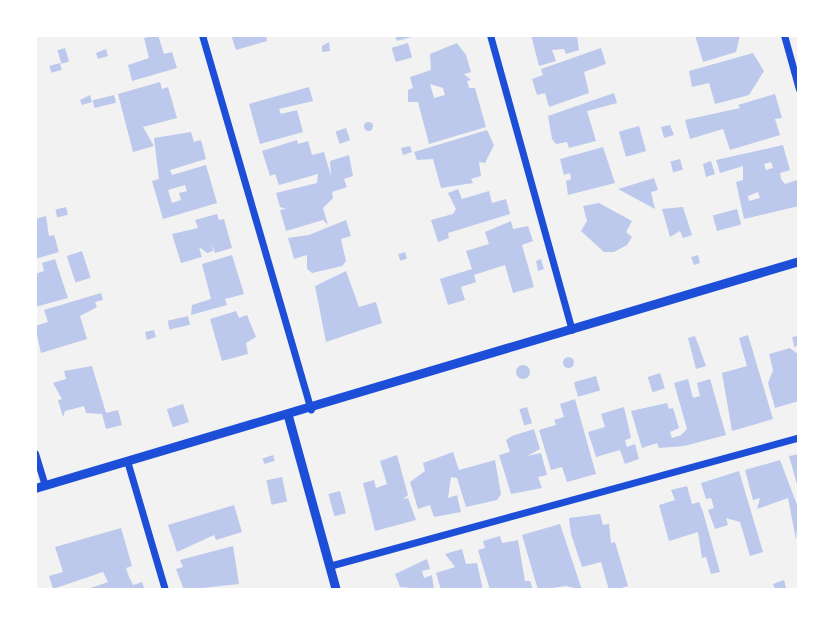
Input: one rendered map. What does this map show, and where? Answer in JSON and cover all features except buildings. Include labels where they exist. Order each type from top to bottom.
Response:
[{"type":"street","points":[[202,35],[311,409]]},
{"type":"street","points":[[490,35],[572,330]]},
{"type":"street","points":[[783,35],[799,89]]},
{"type":"street","points":[[35,453],[40,487],[128,464],[799,261]]},
{"type":"street","points":[[288,416],[336,590]]},
{"type":"street","points":[[329,566],[799,437]]},
{"type":"street","points":[[128,464],[164,590]]}]
